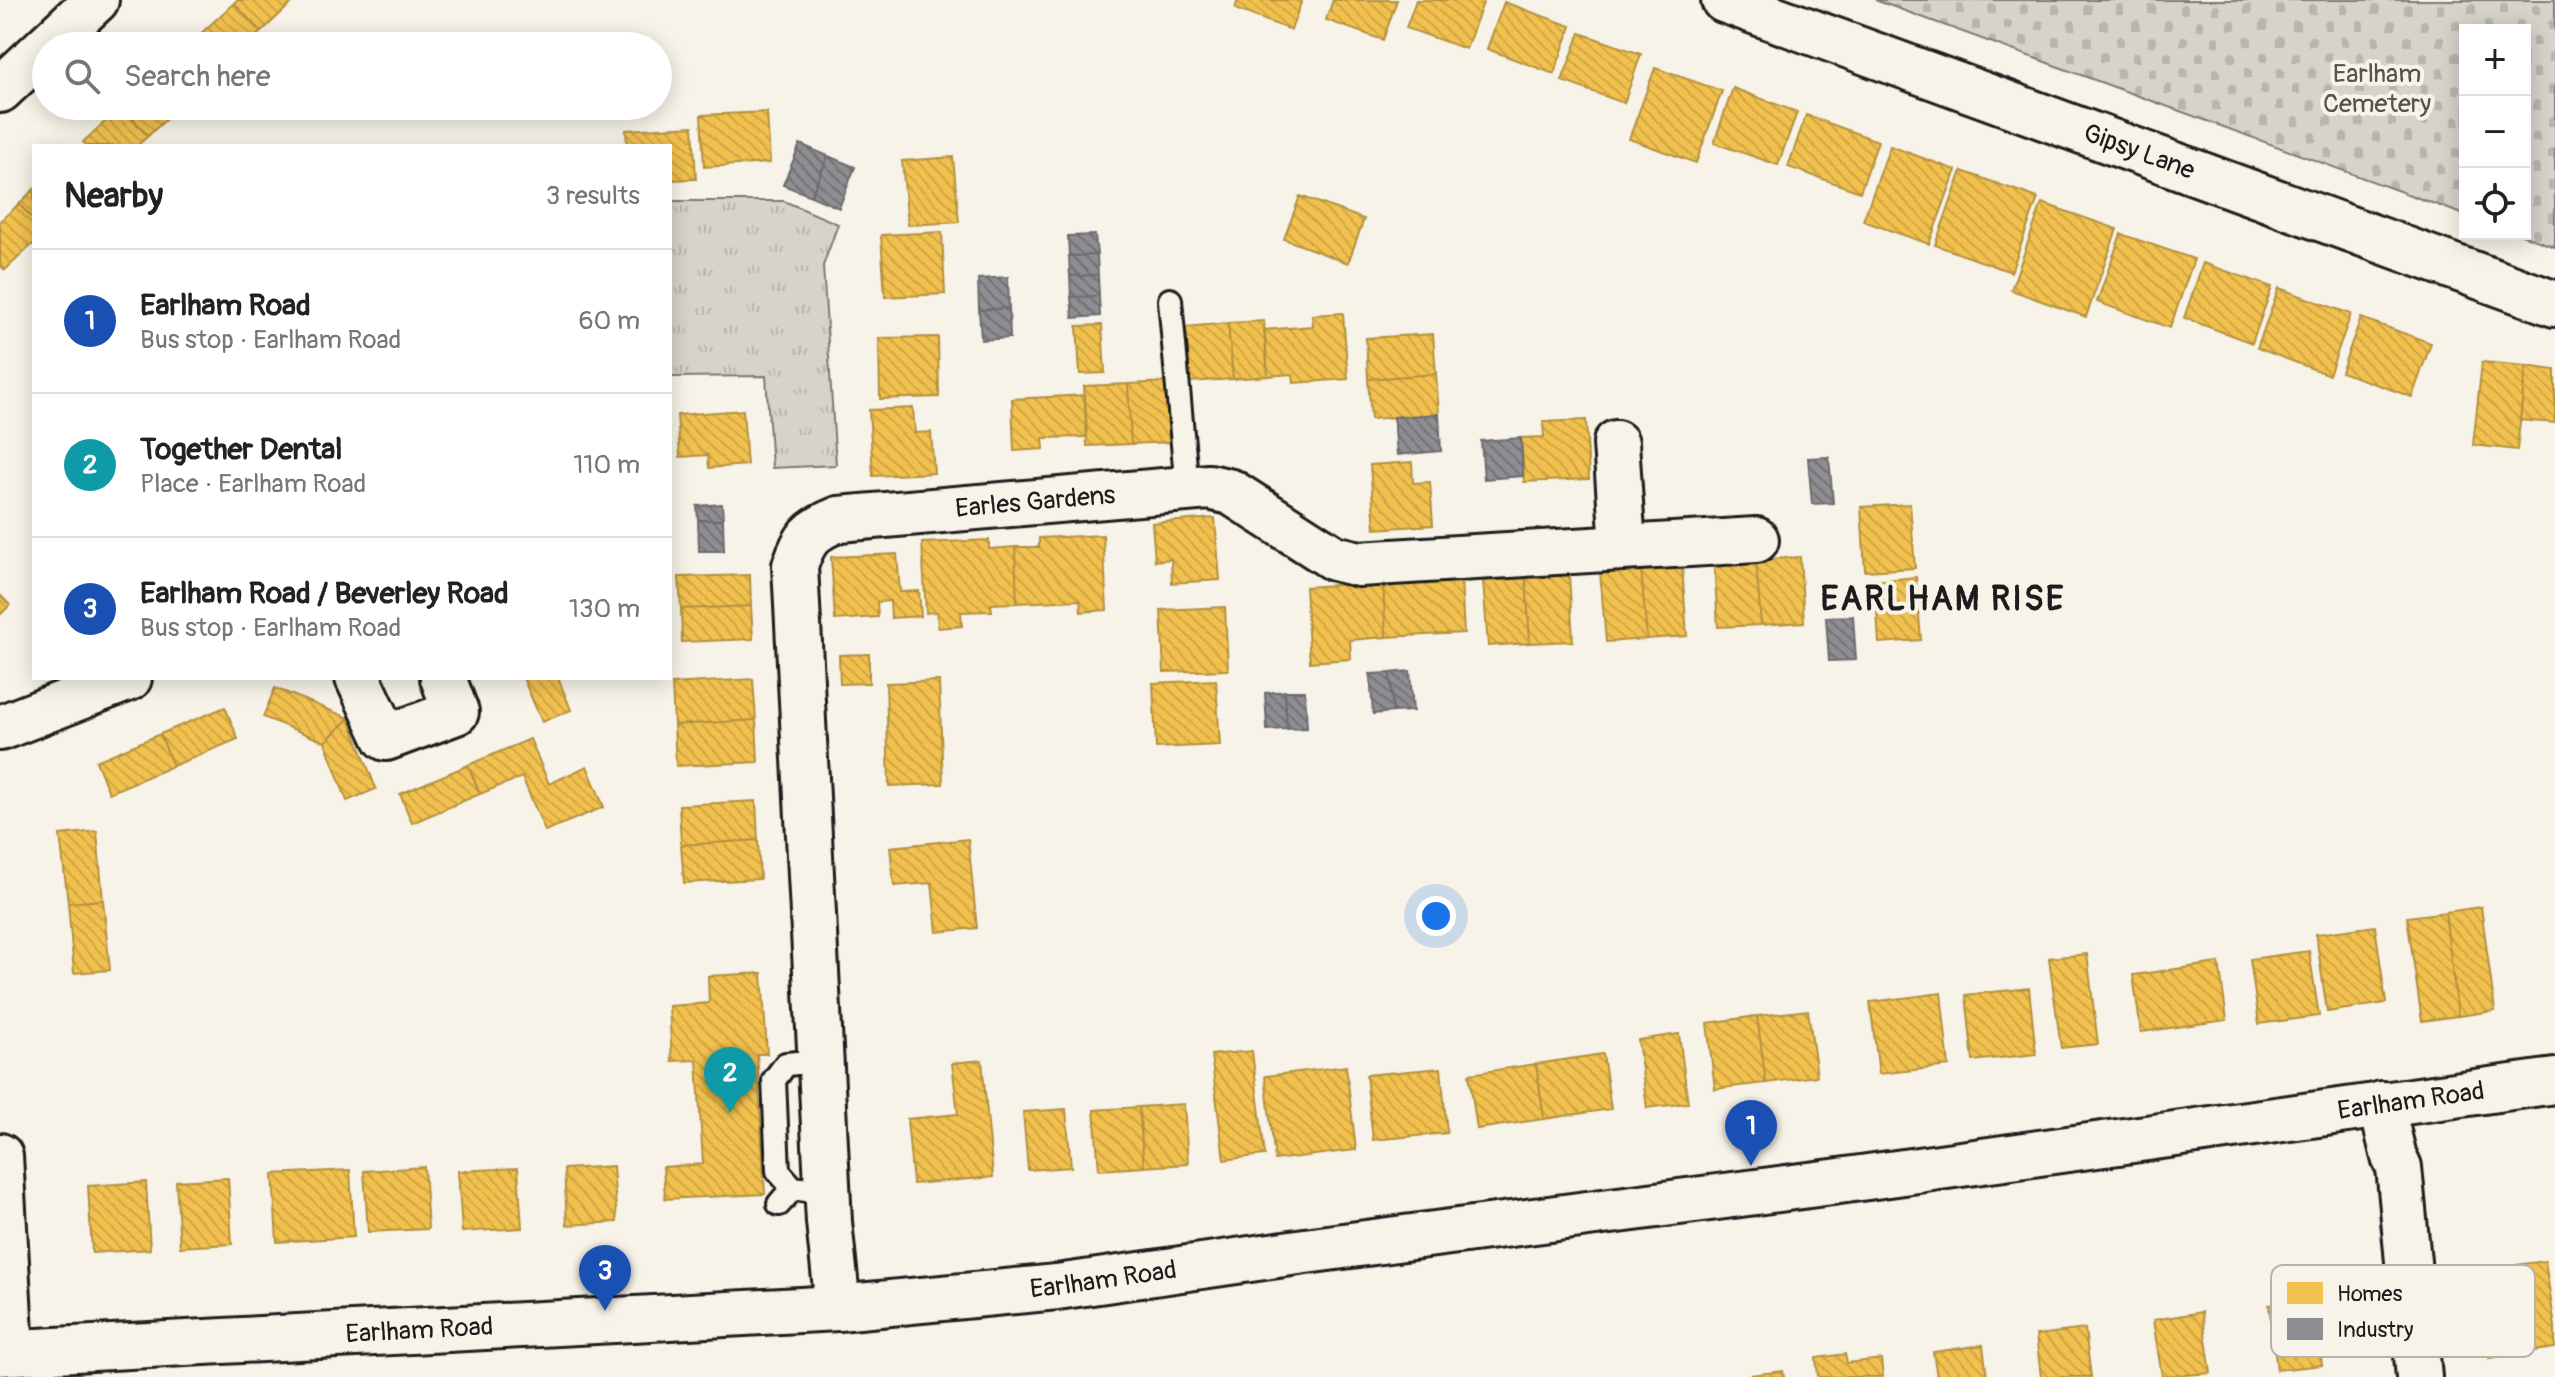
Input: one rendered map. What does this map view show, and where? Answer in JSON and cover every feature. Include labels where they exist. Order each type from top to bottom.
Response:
[{"type":"street","points":[[61,32],[96,0]]},
{"type":"street","name":"Gipsy Lane","points":[[1724,0],[2555,304]]},
{"type":"street","points":[[0,90],[32,59]]},
{"type":"street","points":[[1616,443],[1623,547]]},
{"type":"street","name":"Earles Gardens","points":[[838,1308],[800,1195],[821,1061],[795,566],[802,545],[816,528],[839,519],[1209,487],[1231,492],[1334,558],[1359,564],[1756,540]]},
{"type":"street","points":[[0,728],[124,680]]},
{"type":"street","points":[[359,680],[386,738],[456,712],[444,680]]},
{"type":"street","name":"Earlham Road","points":[[6,1353],[838,1308],[1057,1287],[2555,1081]]},
{"type":"street","points":[[2381,1104],[2399,1167],[2408,1265]]},
{"type":"street","points":[[0,1156],[6,1353]]},
{"type":"street","points":[[2417,1357],[2419,1377]]},
{"type":"lane","points":[[1170,300],[1187,489]]},
{"type":"green space","name":"Earlham Cemetery","points":[[1875,0],[2555,0],[2555,247],[2531,238],[2531,24],[2459,24],[2459,213]]},
{"type":"green space","points":[[672,201],[784,201],[838,224],[823,266],[836,465],[772,468],[766,376],[672,377]]},
{"type":"building: Homes","points":[[237,0],[295,0],[261,32],[234,3]]},
{"type":"building: Homes","points":[[1238,0],[1302,0],[1291,30],[1235,9]]},
{"type":"building: Homes","points":[[1333,0],[1397,0],[1383,40],[1326,20]]},
{"type":"building: Homes","points":[[1416,0],[1484,0],[1466,49],[1406,28]]},
{"type":"building: Homes","points":[[1504,2],[1571,26],[1554,74],[1487,49]]},
{"type":"building: Homes","points":[[234,3],[261,32],[203,32]]},
{"type":"building: Homes","points":[[1580,33],[1641,54],[1624,103],[1562,81]]},
{"type":"building: Homes","points":[[1655,68],[1722,91],[1696,163],[1629,139]]},
{"type":"building: Homes","points":[[1733,88],[1797,112],[1778,165],[1714,143]]},
{"type":"building: Homes","points":[[767,112],[770,163],[704,167],[701,115]]},
{"type":"building: Homes","points":[[1806,115],[1878,141],[1860,192],[1788,167]]},
{"type":"building: Homes","points":[[107,120],[133,120],[148,136],[139,144],[83,142]]},
{"type":"building: Homes","points":[[134,120],[165,120],[148,136]]},
{"type":"building: Homes","points":[[693,126],[696,179],[672,180],[672,144],[627,144],[626,130]]},
{"type":"building: Homes","points":[[1890,146],[1956,170],[1929,244],[1863,221]]},
{"type":"building: Homes","points":[[953,157],[959,222],[908,225],[902,161]]},
{"type":"building: Homes","points":[[1962,171],[2038,198],[2011,272],[1935,245]]},
{"type":"building: Homes","points":[[32,191],[32,218],[19,204]]},
{"type":"building: Homes","points":[[1300,196],[1364,219],[1348,263],[1284,239]]},
{"type":"building: Homes","points":[[2042,203],[2117,229],[2086,317],[2011,290]]},
{"type":"building: Homes","points":[[19,204],[32,218],[32,245],[5,270],[0,265],[0,221]]},
{"type":"building: Homes","points":[[942,232],[945,294],[885,297],[881,235]]},
{"type":"building: Homes","points":[[2121,234],[2194,259],[2170,328],[2097,302]]},
{"type":"building: Homes","points":[[2203,263],[2272,287],[2252,343],[2184,318]]},
{"type":"building: Homes","points":[[2279,288],[2351,314],[2329,375],[2257,348]]},
{"type":"building: Homes","points":[[1343,313],[1348,379],[1294,383],[1293,374],[1268,376],[1264,330],[1313,326],[1312,315]]},
{"type":"building: Homes","points":[[2361,318],[2431,343],[2412,397],[2341,372]]},
{"type":"building: Homes","points":[[1264,321],[1268,376],[1233,379],[1228,323]]},
{"type":"building: Homes","points":[[1228,323],[1233,379],[1190,382],[1186,327]]},
{"type":"building: Homes","points":[[1102,325],[1105,373],[1080,374],[1077,326]]},
{"type":"building: Homes","points":[[1433,334],[1436,374],[1368,379],[1366,338]]},
{"type":"building: Homes","points":[[938,337],[939,397],[880,399],[879,338]]},
{"type":"building: Homes","points":[[2482,362],[2526,366],[2517,450],[2473,445]]},
{"type":"building: Homes","points":[[2526,366],[2555,370],[2555,423],[2520,420]]},
{"type":"building: Homes","points":[[1436,374],[1439,414],[1371,419],[1368,379]]},
{"type":"building: Homes","points":[[1168,382],[1171,442],[1131,444],[1128,384]]},
{"type":"building: Homes","points":[[1128,384],[1131,444],[1087,446],[1084,386]]},
{"type":"building: Homes","points":[[1085,395],[1087,437],[1043,438],[1044,449],[1014,451],[1012,399]]},
{"type":"building: Homes","points":[[913,408],[915,433],[931,432],[934,473],[873,476],[869,410]]},
{"type":"building: Homes","points":[[743,410],[747,465],[709,468],[708,455],[680,457],[677,415]]},
{"type":"building: Homes","points":[[1586,420],[1589,479],[1524,482],[1521,438],[1544,437],[1543,422]]},
{"type":"building: Homes","points":[[1412,462],[1413,483],[1430,482],[1433,525],[1375,529],[1370,465]]},
{"type":"building: Homes","points":[[1910,504],[1915,568],[1865,571],[1861,507]]},
{"type":"building: Homes","points":[[1215,518],[1220,580],[1172,583],[1171,559],[1155,561],[1152,523]]},
{"type":"building: Homes","points":[[1103,535],[1107,610],[1081,612],[1080,600],[1017,603],[1015,547],[1039,547],[1039,538]]},
{"type":"building: Homes","points":[[989,540],[989,549],[1015,547],[1017,603],[991,604],[992,611],[961,612],[962,626],[938,628],[937,612],[926,613],[922,543]]},
{"type":"building: Homes","points":[[897,554],[900,592],[919,591],[921,616],[891,618],[890,601],[877,602],[878,617],[835,620],[831,557]]},
{"type":"building: Homes","points":[[1800,557],[1804,622],[1761,625],[1756,560]]},
{"type":"building: Homes","points":[[1756,560],[1761,625],[1718,627],[1714,562]]},
{"type":"building: Homes","points":[[1682,566],[1687,636],[1647,639],[1641,569]]},
{"type":"building: Homes","points":[[1641,569],[1647,639],[1606,642],[1600,572]]},
{"type":"building: Homes","points":[[750,575],[751,606],[681,609],[679,577]]},
{"type":"building: Homes","points":[[1569,575],[1573,641],[1530,643],[1526,578]]},
{"type":"building: Homes","points":[[1916,577],[1921,640],[1879,643],[1875,581]]},
{"type":"building: Homes","points":[[1461,578],[1464,633],[1386,637],[1383,582]]},
{"type":"building: Homes","points":[[1526,578],[1530,643],[1488,646],[1483,581]]},
{"type":"building: Homes","points":[[1383,582],[1386,637],[1350,640],[1351,659],[1310,662],[1305,587]]},
{"type":"building: Homes","points":[[0,595],[10,605],[0,615]]},
{"type":"building: Homes","points":[[751,606],[753,639],[682,642],[681,609]]},
{"type":"building: Homes","points":[[1225,607],[1228,670],[1164,672],[1161,610]]},
{"type":"building: Homes","points":[[869,654],[869,683],[840,684],[839,655]]},
{"type":"building: Homes","points":[[753,679],[756,720],[674,725],[672,684]]},
{"type":"building: Homes","points":[[524,680],[559,680],[571,710],[542,722]]},
{"type":"building: Homes","points":[[1216,680],[1220,745],[1156,748],[1153,683]]},
{"type":"building: Homes","points":[[939,681],[943,784],[889,786],[886,683]]},
{"type":"building: Homes","points":[[275,688],[349,718],[325,742],[263,717]]},
{"type":"building: Homes","points":[[225,707],[238,739],[173,766],[160,734]]},
{"type":"building: Homes","points":[[349,718],[376,789],[347,801],[325,742]]},
{"type":"building: Homes","points":[[756,720],[758,762],[676,766],[674,725]]},
{"type":"building: Homes","points":[[160,734],[173,766],[109,793],[96,761]]},
{"type":"building: Homes","points":[[530,739],[549,784],[587,766],[604,807],[545,831],[522,777],[480,794],[468,765]]},
{"type":"building: Homes","points":[[468,765],[480,794],[412,823],[400,794]]},
{"type":"building: Homes","points":[[756,801],[758,840],[681,845],[679,805]]},
{"type":"building: Homes","points":[[97,831],[103,900],[68,903],[60,835]]},
{"type":"building: Homes","points":[[968,839],[977,928],[937,932],[932,883],[894,886],[890,847]]},
{"type":"building: Homes","points":[[758,840],[760,879],[684,883],[681,845]]},
{"type":"building: Homes","points":[[103,900],[110,970],[74,973],[68,903]]},
{"type":"building: Homes","points":[[2481,907],[2495,1011],[2458,1016],[2445,912]]},
{"type":"building: Homes","points":[[2445,912],[2458,1016],[2422,1021],[2407,917]]},
{"type":"building: Homes","points":[[2375,926],[2386,1003],[2327,1012],[2316,934]]},
{"type":"building: Homes","points":[[2309,951],[2319,1016],[2259,1024],[2250,959]]},
{"type":"building: Homes","points":[[2087,954],[2098,1044],[2061,1048],[2049,958]]},
{"type":"building: Homes","points":[[2219,963],[2227,1020],[2141,1032],[2133,975]]},
{"type":"building: Homes","points":[[762,973],[767,1054],[757,1054],[765,1194],[665,1199],[663,1167],[703,1164],[697,1060],[672,1061],[669,1006],[709,1003],[708,976]]},
{"type":"building: Homes","points":[[2029,988],[2036,1054],[1973,1061],[1966,995]]},
{"type":"building: Homes","points":[[1941,993],[1949,1066],[1879,1074],[1870,1002]]},
{"type":"building: Homes","points":[[1808,1010],[1817,1076],[1766,1083],[1757,1016]]},
{"type":"building: Homes","points":[[1757,1016],[1766,1083],[1715,1089],[1707,1023]]},
{"type":"building: Homes","points":[[1679,1034],[1688,1103],[1647,1108],[1638,1040]]},
{"type":"building: Homes","points":[[1252,1051],[1265,1155],[1224,1160],[1211,1055]]},
{"type":"building: Homes","points":[[1603,1054],[1611,1109],[1544,1119],[1536,1064]]},
{"type":"building: Homes","points":[[982,1060],[993,1177],[913,1184],[907,1119],[958,1114],[952,1063]]},
{"type":"building: Homes","points":[[1536,1064],[1544,1119],[1477,1129],[1469,1074]]},
{"type":"building: Homes","points":[[1346,1066],[1356,1150],[1275,1160],[1265,1076]]},
{"type":"building: Homes","points":[[1441,1068],[1447,1133],[1373,1140],[1366,1075]]},
{"type":"building: Homes","points":[[1184,1104],[1188,1164],[1144,1167],[1139,1107]]},
{"type":"building: Homes","points":[[1139,1107],[1144,1167],[1099,1170],[1094,1110]]},
{"type":"building: Homes","points":[[1066,1109],[1071,1167],[1028,1170],[1023,1112]]},
{"type":"building: Homes","points":[[613,1166],[617,1222],[567,1225],[564,1169]]},
{"type":"building: Homes","points":[[424,1167],[428,1229],[368,1232],[364,1171]]},
{"type":"building: Homes","points":[[518,1168],[522,1228],[462,1232],[458,1171]]},
{"type":"building: Homes","points":[[350,1170],[354,1237],[277,1242],[273,1174]]},
{"type":"building: Homes","points":[[228,1178],[232,1244],[180,1247],[176,1181]]},
{"type":"building: Homes","points":[[146,1182],[150,1249],[92,1253],[88,1186]]},
{"type":"building: Homes","points":[[2545,1261],[2555,1348],[2535,1351],[2535,1265],[2515,1265]]},
{"type":"building: Homes","points":[[2202,1312],[2211,1373],[2162,1377],[2153,1320]]},
{"type":"building: Homes","points":[[2085,1329],[2091,1377],[2041,1377],[2036,1335]]},
{"type":"building: Homes","points":[[1983,1345],[1987,1377],[1937,1377],[1933,1352]]},
{"type":"building: Homes","points":[[1845,1354],[1847,1363],[1881,1359],[1883,1377],[1818,1377],[1816,1358]]},
{"type":"building: Homes","points":[[2275,1357],[2321,1357],[2322,1365],[2277,1370]]},
{"type":"building: Homes","points":[[1783,1371],[1784,1377],[1751,1377],[1751,1375]]},
{"type":"building: Industry","points":[[800,144],[828,156],[811,196],[783,185]]},
{"type":"building: Industry","points":[[828,156],[855,167],[839,208],[811,196]]},
{"type":"building: Industry","points":[[1095,235],[1097,255],[1069,256],[1068,236]]},
{"type":"building: Industry","points":[[1097,255],[1098,275],[1070,276],[1069,256]]},
{"type":"building: Industry","points":[[1098,275],[1099,296],[1071,297],[1070,276]]},
{"type":"building: Industry","points":[[1008,277],[1009,308],[979,310],[978,279]]},
{"type":"building: Industry","points":[[1099,296],[1100,316],[1073,318],[1071,297]]},
{"type":"building: Industry","points":[[1009,308],[1010,338],[981,340],[979,310]]},
{"type":"building: Industry","points":[[1439,414],[1441,451],[1397,455],[1394,417]]},
{"type":"building: Industry","points":[[1521,438],[1523,476],[1484,479],[1481,441]]},
{"type":"building: Industry","points":[[1829,457],[1833,503],[1812,504],[1808,458]]},
{"type":"building: Industry","points":[[722,504],[723,520],[698,520],[697,506]]},
{"type":"building: Industry","points":[[698,520],[723,520],[724,551],[699,551]]},
{"type":"building: Industry","points":[[1853,616],[1856,660],[1829,661],[1826,617]]},
{"type":"building: Industry","points":[[1410,671],[1413,711],[1393,712],[1390,673]]},
{"type":"building: Industry","points":[[1390,673],[1393,712],[1373,714],[1370,674]]},
{"type":"building: Industry","points":[[1285,691],[1305,691],[1307,728],[1287,729]]},
{"type":"building: Industry","points":[[1285,691],[1287,729],[1267,730],[1265,693]]},
{"type":"place","name":"Together Dental","points":[[730,1113]]},
{"type":"place","name":"Earlham Road","points":[[1751,1166]]},
{"type":"place","name":"Earlham Road / Beverley Road","points":[[605,1311]]},
{"type":"district","name":"EARLHAM RISE","points":[[1943,599]]}]
